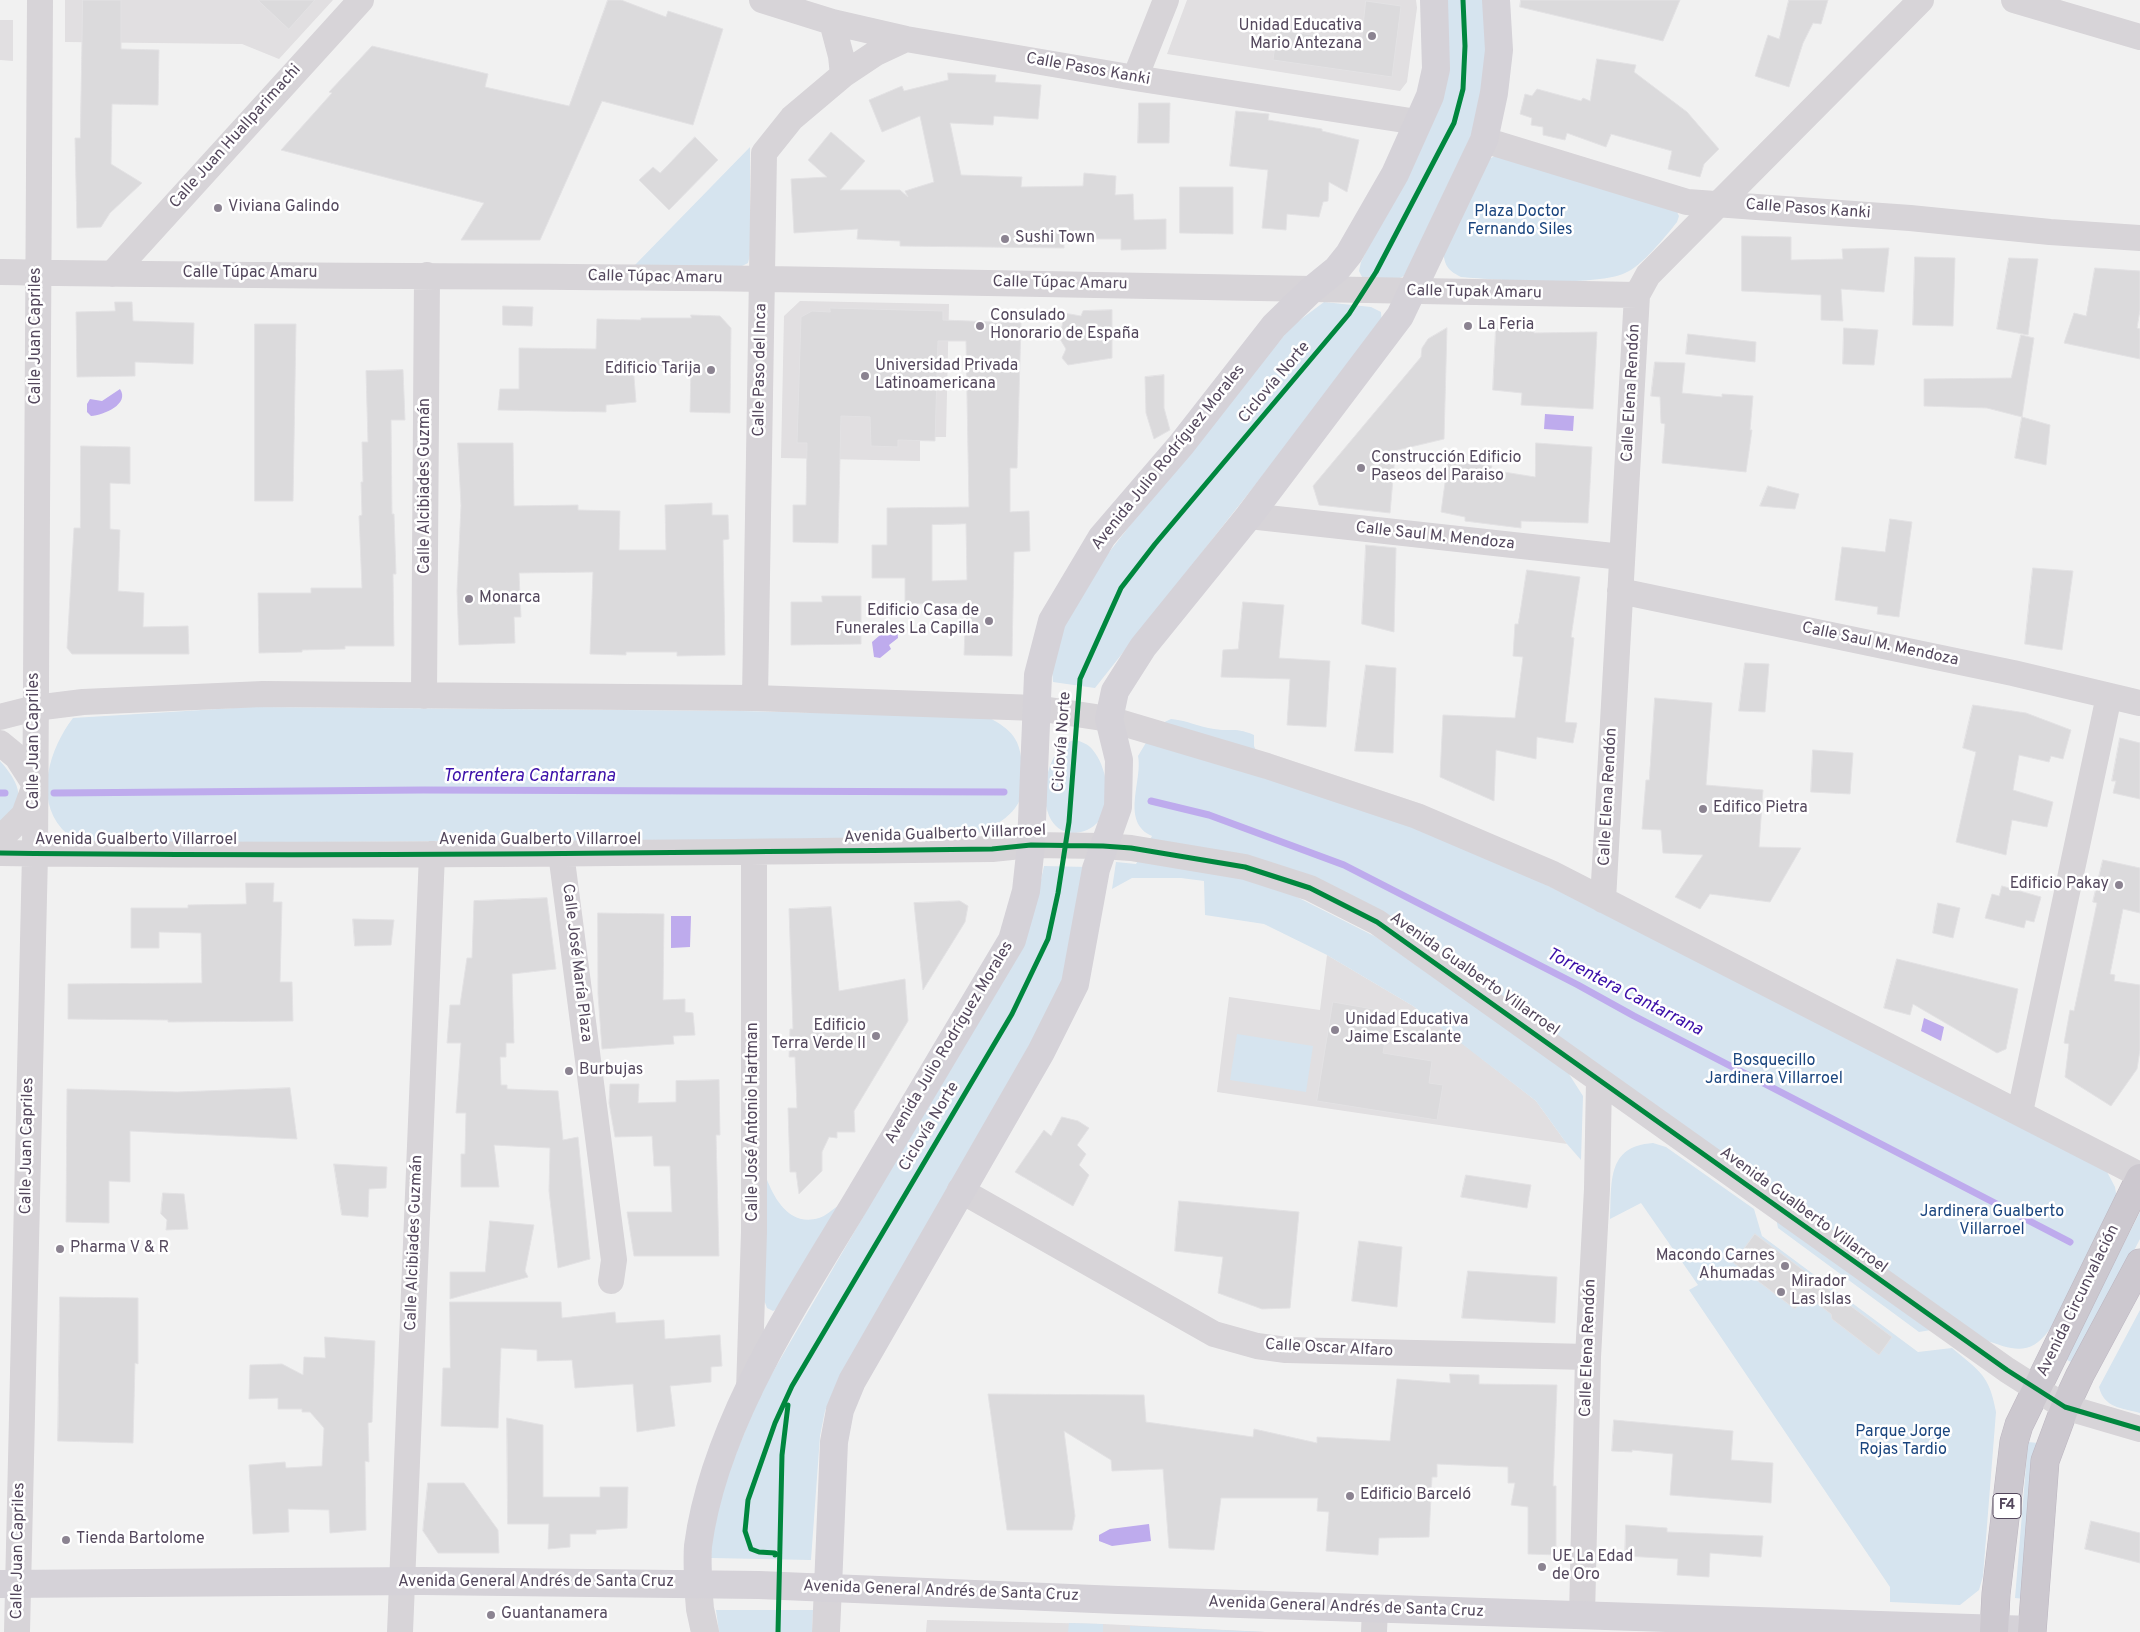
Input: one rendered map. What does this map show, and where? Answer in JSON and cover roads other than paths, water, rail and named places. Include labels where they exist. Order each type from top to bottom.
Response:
[{"type":"highway","name":"Avenida Circunvalación","points":[[1994,1630],[1996,1594],[2014,1442],[2019,1425],[2140,1176]]},
{"type":"highway","name":"Avenida Circunvalación","points":[[2032,1631],[2045,1461],[2065,1407],[2140,1263]]},
{"type":"main road","name":"Avenida Julio Rodríguez Morales","points":[[698,1584],[698,1548],[704,1512],[718,1464],[749,1391],[788,1316],[1012,940],[1026,891],[1031,844],[1036,708],[1040,663],[1052,621],[1102,537],[1181,445],[1274,326],[1310,291],[1337,269],[1349,254],[1395,174],[1430,96],[1436,69],[1434,0]]},
{"type":"main road","points":[[828,1587],[834,1442],[840,1410],[852,1381],[1041,1052],[1075,984],[1096,869],[1118,807],[1118,760],[1109,719],[1114,691],[1143,647],[1248,516],[1382,342],[1413,292],[1484,140],[1494,93],[1498,50],[1496,0]]},
{"type":"main road","name":"Avenida General Andrés de Santa Cruz","points":[[9,1584],[402,1582],[828,1587],[1374,1620],[1582,1616],[1801,1627],[2032,1631]]},
{"type":"street","name":"Calle Juan Capriles","points":[[17,1632],[9,1584],[34,854],[40,0]]},
{"type":"street","name":"Calle Juan Huallparimachi","points":[[112,274],[361,0]]},
{"type":"street","name":"Calle Pasos Kanki","points":[[762,0],[832,22],[906,39],[1135,78],[1418,122]]},
{"type":"street","points":[[1135,78],[1166,0]]},
{"type":"street","name":"Calle Elena Rendón","points":[[1603,900],[1638,294],[1648,275],[1921,0]]},
{"type":"street","points":[[2014,0],[2140,37]]},
{"type":"street","points":[[832,22],[842,56],[843,75]]},
{"type":"street","name":"Calle Paso del Inca","points":[[755,698],[764,153],[792,118],[843,75],[876,53],[906,39]]},
{"type":"street","name":"Calle Pasos Kanki","points":[[1484,140],[1687,202],[1910,218],[2050,232],[2140,238]]},
{"type":"street","name":"Calle Túpac Amaru","points":[[0,272],[427,275],[1039,283],[1310,291]]},
{"type":"street","name":"Calle Alcibiades Guzmán","points":[[424,696],[427,275]]},
{"type":"street","name":"Calle Tupak Amaru","points":[[1310,291],[1638,294]]},
{"type":"street","name":"Calle Saul M. Mendoza","points":[[1248,516],[1622,558]]},
{"type":"street","name":"Calle Saul M. Mendoza","points":[[1620,591],[2012,673],[2140,703]]},
{"type":"street","points":[[0,717],[35,708],[83,702],[263,694],[755,698],[1036,708],[1109,719],[1267,766],[1417,816],[1553,874],[2020,1112],[2140,1176]]},
{"type":"street","points":[[2020,1112],[2109,696]]},
{"type":"street","points":[[0,743],[17,757],[35,786],[24,815],[0,838]]},
{"type":"street","name":"Avenida Gualberto Villarroel","points":[[0,853],[432,854],[754,852],[992,849],[1031,844],[1131,848],[1245,867],[1310,888],[1378,922],[1959,1338],[2065,1407],[2140,1429]]},
{"type":"street","name":"Calle José Antonio Hartman","points":[[749,1391],[754,1232],[754,852]]},
{"type":"street","name":"Calle José María Plaza","points":[[561,853],[614,1260],[611,1281]]},
{"type":"street","name":"Calle Alcibiades Guzmán","points":[[400,1632],[403,1516],[432,854]]},
{"type":"street","name":"Calle Elena Rendón","points":[[1582,1616],[1588,1357],[1599,1080]]},
{"type":"street","name":"Calle Oscar Alfaro","points":[[960,1190],[1214,1334],[1257,1346],[1286,1350],[1588,1357]]},
{"type":"street","name":"Avenida Julio Rodríguez Morales","points":[[698,1584],[700,1609],[705,1632]]},
{"type":"street","points":[[826,1632],[828,1587]]},
{"type":"waterway","name":"Torrentera Cantarrana","points":[[54,793],[423,790],[1004,792]]},
{"type":"waterway","name":"Torrentera Cantarrana","points":[[0,793],[5,793]]},
{"type":"waterway","name":"Torrentera Cantarrana","points":[[1151,801],[1209,815],[1344,865],[2070,1242]]},
{"type":"place","name":"Unidad Educativa Mario Antezana","points":[[1372,36]]},
{"type":"place","name":"Viviana Galindo","points":[[218,208]]},
{"type":"place","name":"Sushi Town","points":[[1005,239]]},
{"type":"place","name":"Consulado Honorario de España","points":[[980,326]]},
{"type":"place","name":"La Feria","points":[[1468,326]]},
{"type":"place","name":"Edificio Tarija","points":[[711,370]]},
{"type":"place","name":"Universidad Privada Latinoamericana","points":[[865,376]]},
{"type":"place","name":"Construcción Edificio Paseos del Paraiso","points":[[1361,468]]},
{"type":"place","name":"Monarca","points":[[469,599]]},
{"type":"place","name":"Edificio Casa de Funerales La Capilla","points":[[989,621]]},
{"type":"place","name":"Edifico Pietra","points":[[1703,809]]},
{"type":"place","name":"Edificio Pakay","points":[[2119,885]]},
{"type":"place","name":"Unidad Educativa Jaime Escalante","points":[[1335,1030]]},
{"type":"place","name":"Edificio Terra Verde II","points":[[876,1036]]},
{"type":"place","name":"Burbujas","points":[[569,1071]]},
{"type":"place","name":"Pharma V & R","points":[[60,1249]]},
{"type":"place","name":"Macondo Carnes Ahumadas","points":[[1785,1266]]},
{"type":"place","name":"Mirador Las Islas","points":[[1781,1292]]},
{"type":"place","name":"Edificio Barceló","points":[[1350,1496]]},
{"type":"place","name":"Tienda Bartolome","points":[[66,1540]]},
{"type":"place","name":"UE La Edad de Oro","points":[[1542,1567]]},
{"type":"place","name":"Guantanamera","points":[[491,1615]]},
{"type":"park label","name":"Plaza Doctor Fernando Siles","points":[[1520,222]]},
{"type":"park label","name":"Bosquecillo Jardinera Villarroel","points":[[1774,1071]]},
{"type":"park label","name":"Jardinera Gualberto Villarroel","points":[[1992,1222]]},
{"type":"park label","name":"Parque Jorge Rojas Tardio","points":[[1903,1442]]}]
